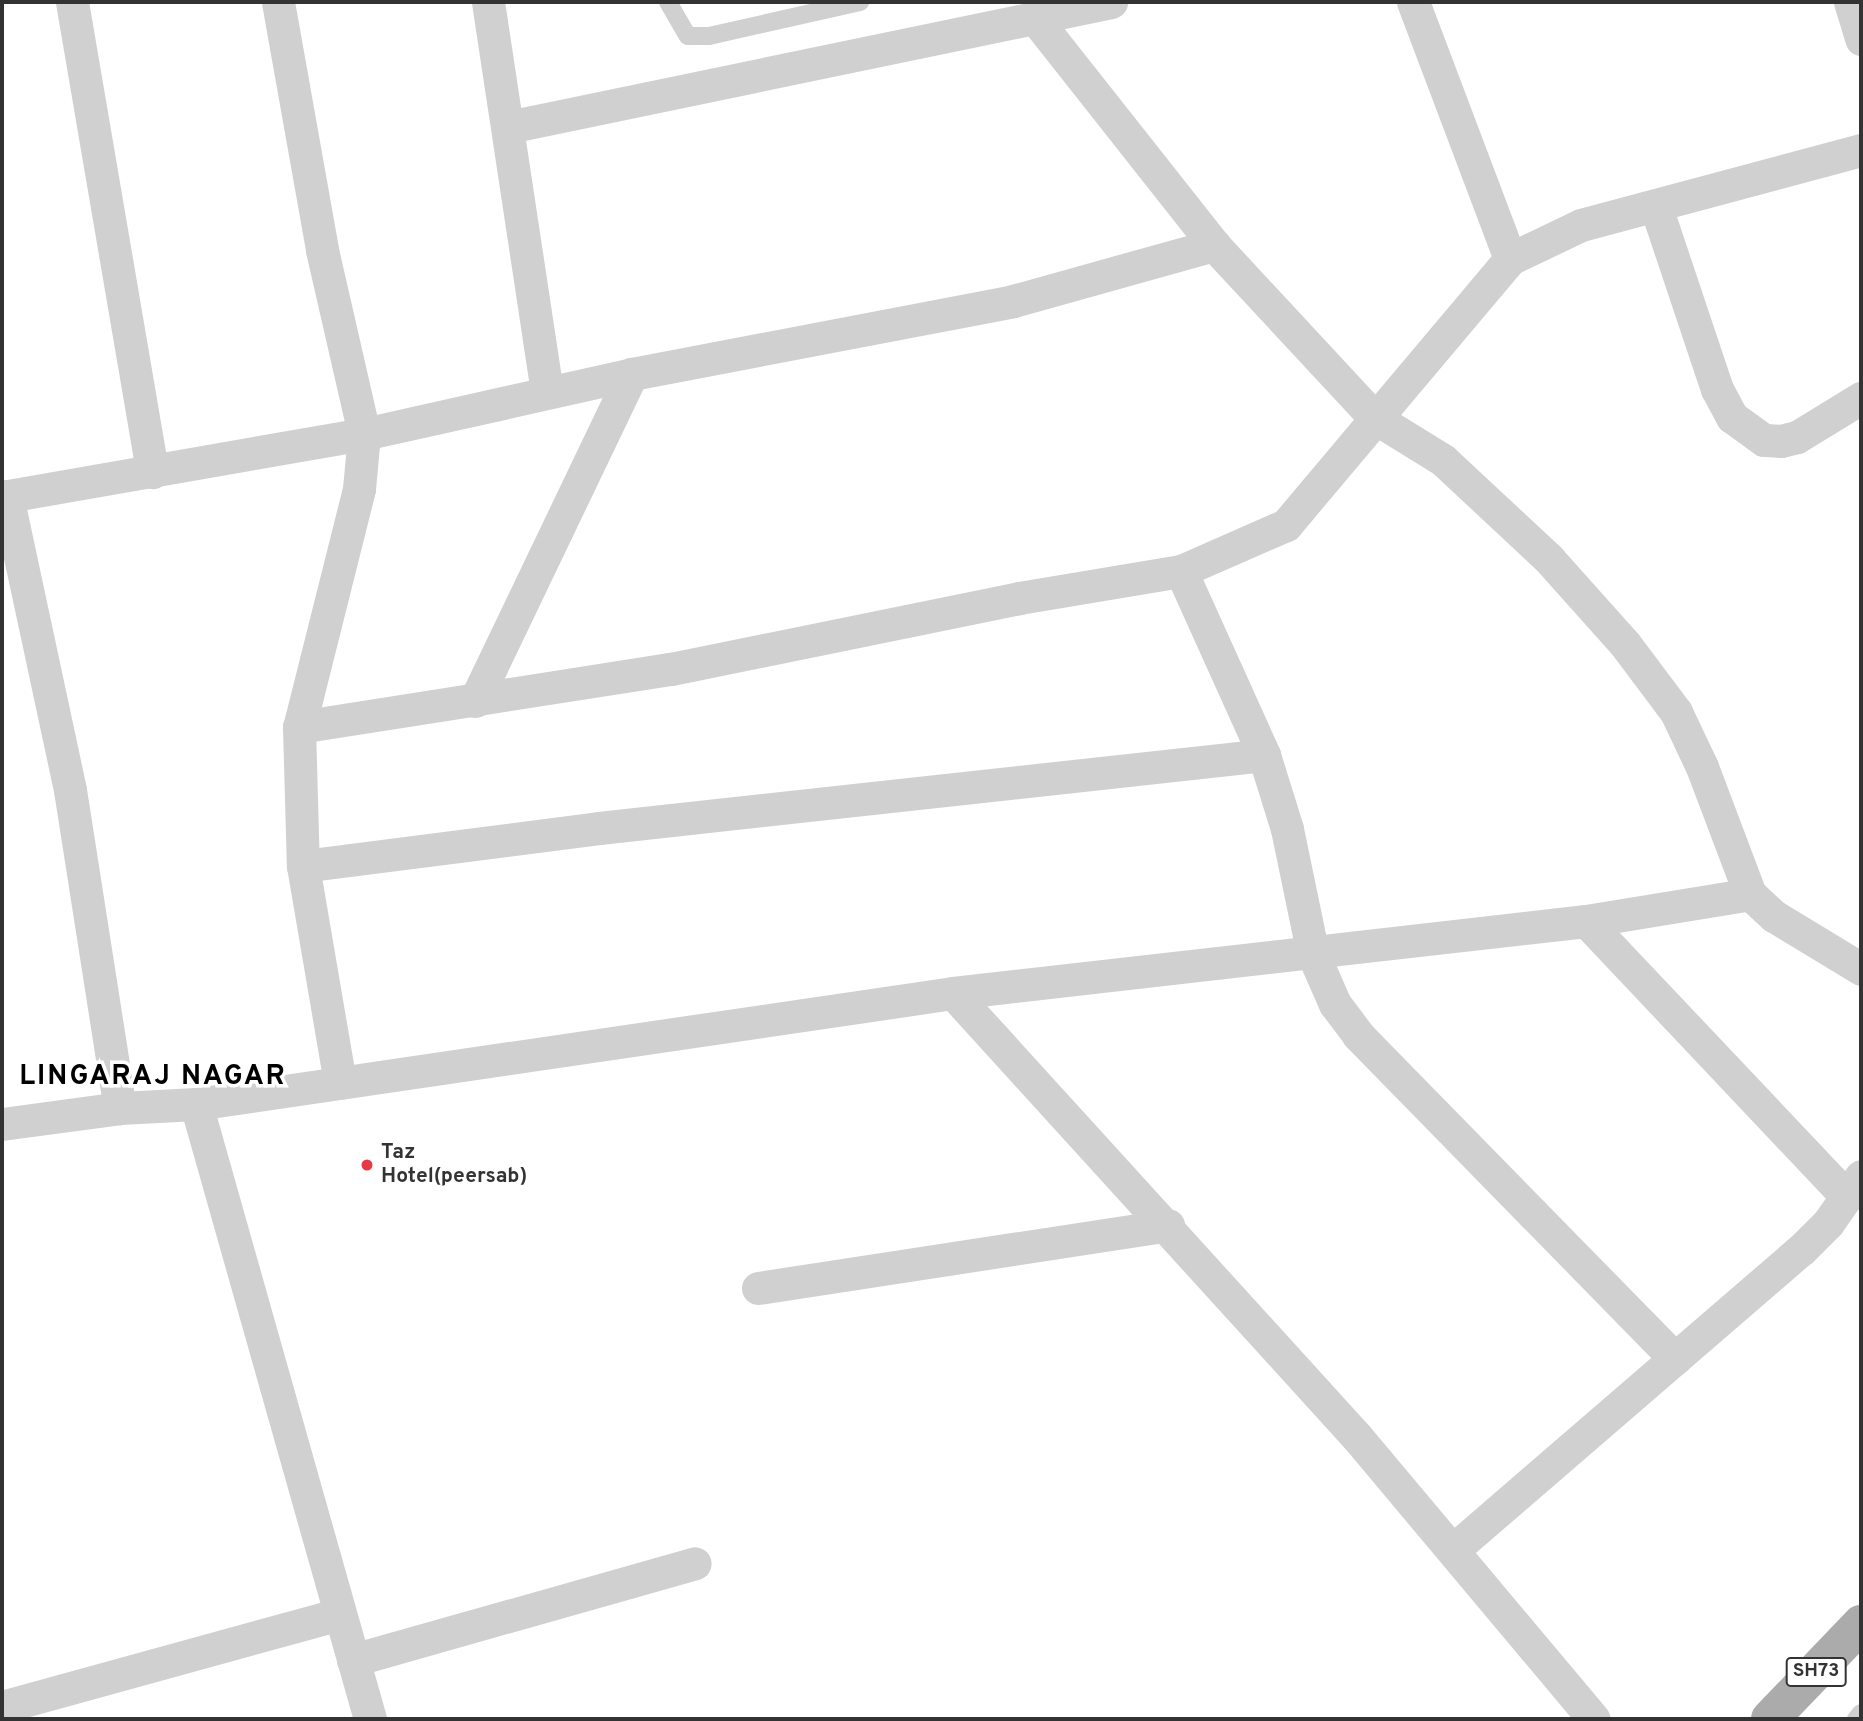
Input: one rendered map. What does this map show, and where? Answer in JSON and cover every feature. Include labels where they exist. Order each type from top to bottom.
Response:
[{"type":"main road","name":"SH73","points":[[1770,1719],[1861,1624]]},
{"type":"street","points":[[72,2],[152,472]]},
{"type":"street","points":[[278,2],[322,250],[364,434],[359,489],[299,727],[303,866],[340,1083]]},
{"type":"street","points":[[488,2],[547,393]]},
{"type":"street","points":[[508,127],[989,14],[1034,18],[1111,2]]},
{"type":"street","points":[[1413,2],[1510,259]]},
{"type":"street","points":[[1850,2],[1861,39]]},
{"type":"street","points":[[1034,18],[1214,245],[1375,418],[1443,460],[1549,559],[1625,644],[1675,712],[1702,767],[1750,894],[1774,916],[1861,969]]},
{"type":"street","points":[[299,727],[671,669],[1019,598],[1181,572],[1286,525],[1510,259],[1581,225],[1656,207],[1861,149]]},
{"type":"street","points":[[1656,207],[1717,389],[1732,416],[1765,440],[1781,441],[1797,436],[1861,398]]},
{"type":"street","points":[[120,1108],[70,790],[4,497],[364,434],[632,374],[1013,301],[1214,245]]},
{"type":"street","points":[[475,701],[632,374]]},
{"type":"street","points":[[1181,572],[1264,755],[1287,829],[1313,954],[1335,1004],[1358,1035],[1675,1359]]},
{"type":"street","points":[[303,866],[612,826],[1264,755]]},
{"type":"street","points":[[2,1124],[120,1108],[199,1115],[340,1083],[953,993],[1586,921],[1750,894]]},
{"type":"street","points":[[1453,1550],[1801,1250],[1854,1187],[1586,921]]},
{"type":"street","points":[[953,993],[1168,1225],[1453,1550],[1594,1719]]},
{"type":"street","points":[[199,1115],[212,1170],[370,1719]]},
{"type":"street","points":[[758,1289],[1168,1225]]},
{"type":"street","points":[[353,1660],[695,1563]]},
{"type":"street","points":[[4,1719],[2,1706],[340,1614]]},
{"type":"lane","points":[[668,2],[675,21],[688,36],[709,36],[812,7],[860,2]]},
{"type":"lane","points":[[1856,1719],[1861,1713]]},
{"type":"place","name":"Taz Hotel(peersab)","points":[[367,1165]]},
{"type":"district","name":"LINGARAJ NAGAR","points":[[153,1077]]}]
